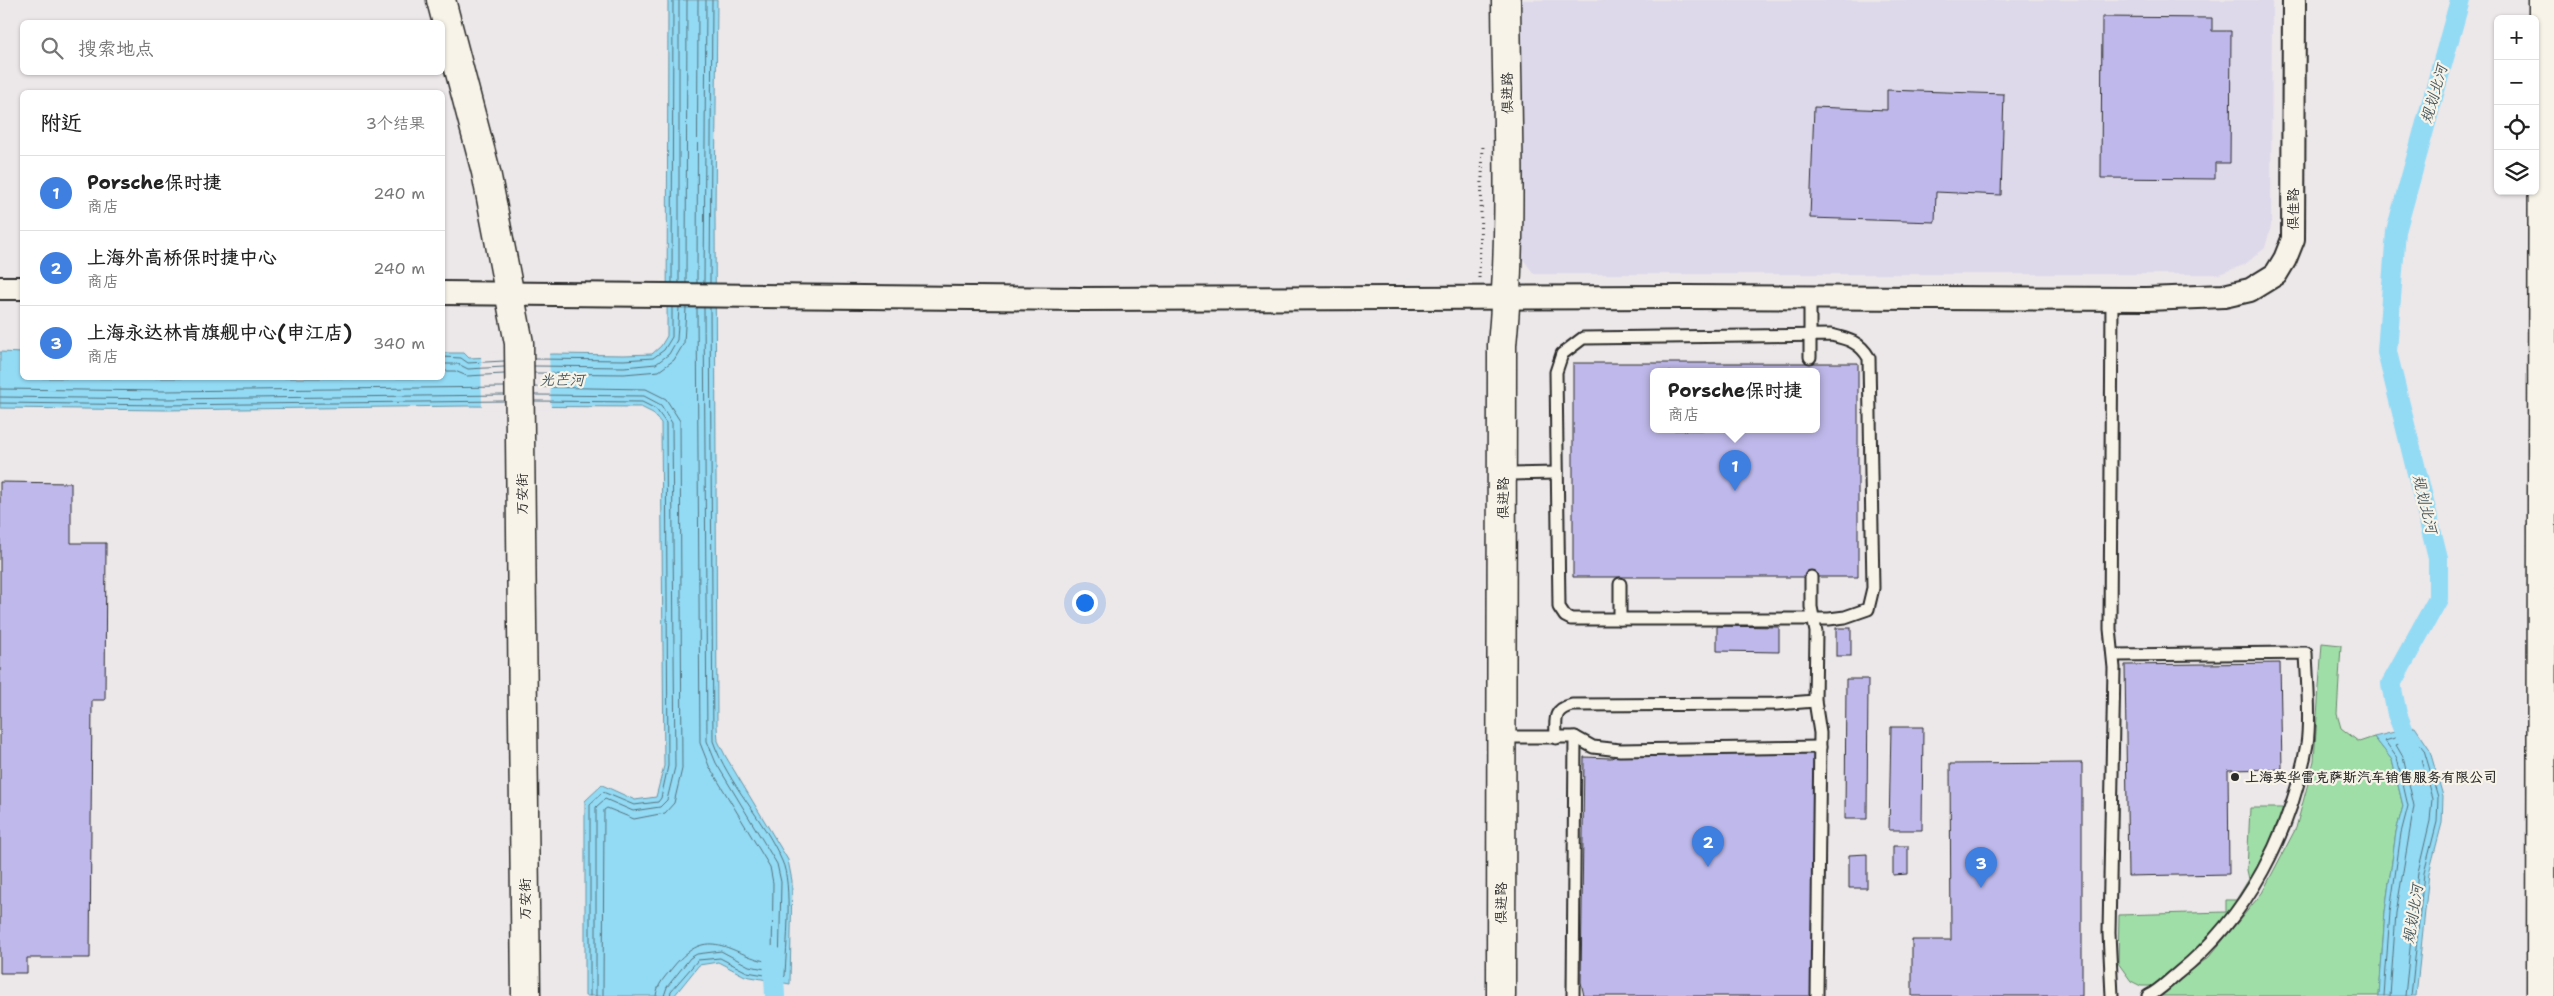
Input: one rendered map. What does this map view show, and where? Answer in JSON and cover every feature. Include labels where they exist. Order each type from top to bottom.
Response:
[{"type":"street","name":"万安街","points":[[442,0],[486,172],[519,343],[526,996]]},
{"type":"street","name":"俱进路","points":[[1501,996],[1502,345],[1506,297],[1508,126],[1506,0]]},
{"type":"street","name":"俱佳路","points":[[445,293],[1080,299],[1478,297],[2112,299],[2207,297],[2238,293],[2250,290],[2276,274],[2285,259],[2293,239],[2294,0]]},
{"type":"street","points":[[2541,996],[2544,0]]},
{"type":"street","points":[[0,288],[20,288]]},
{"type":"lane","points":[[1810,297],[1810,356]]},
{"type":"lane","points":[[2112,299],[2110,629],[2114,654],[2113,807],[2109,933],[2112,996]]},
{"type":"lane","points":[[1831,336],[1846,339],[1863,347],[1869,358],[1873,588],[1868,609],[1845,617],[1813,618],[1571,618],[1566,616],[1559,607],[1557,473],[1556,372],[1562,354],[1583,338],[1831,336]]},
{"type":"lane","points":[[1512,474],[1557,473]]},
{"type":"lane","points":[[1811,577],[1813,618],[1816,632],[1814,701],[1820,747],[1817,996]]},
{"type":"lane","points":[[1620,584],[1620,618]]},
{"type":"lane","points":[[2114,654],[2306,653],[2307,742],[2297,789],[2274,852],[2239,912],[2193,961],[2148,996]]},
{"type":"lane","points":[[1556,738],[1556,715],[1561,708],[1572,705],[1777,704],[1814,701]]},
{"type":"lane","points":[[1501,737],[1575,737],[1593,747],[1620,750],[1820,747]]},
{"type":"lane","points":[[1573,996],[1575,737]]},
{"type":"path","points":[[1478,297],[1483,142]]},
{"type":"shaded area","points":[[1519,0],[2272,0],[2271,226],[2265,248],[2244,265],[2219,274],[1534,274],[1520,255]]},
{"type":"green space","points":[[2322,643],[2341,645],[2337,714],[2341,728],[2359,742],[2374,737],[2392,760],[2403,806],[2396,832],[2385,912],[2379,996],[2158,996],[2209,957],[2262,893],[2296,828],[2314,761]]},
{"type":"green space","points":[[2250,808],[2283,808],[2271,848],[2224,922],[2177,969],[2154,986],[2141,986],[2131,981],[2118,963],[2119,915],[2226,912],[2226,900],[2236,900],[2249,879],[2247,870]]},
{"type":"water","name":"光芒河","points":[[668,0],[717,0],[715,214],[718,741],[788,860],[792,881],[790,984],[745,976],[718,962],[699,965],[674,996],[585,996],[585,801],[602,785],[635,800],[656,797],[664,766],[661,423],[653,413],[641,407],[465,406],[165,410],[0,408],[0,352],[20,353],[20,380],[445,380],[445,353],[464,353],[469,358],[554,354],[652,354],[661,346],[667,336]]},
{"type":"water","points":[[2415,727],[2429,748],[2443,796],[2442,823],[2429,873],[2416,996],[2379,996],[2385,912],[2396,832],[2403,806],[2392,760],[2374,737]]},
{"type":"pier","points":[[549,351],[551,409],[482,409],[481,354]]},
{"type":"building","points":[[2102,17],[2212,18],[2212,31],[2231,31],[2230,163],[2215,163],[2215,179],[2101,178]]},
{"type":"building","points":[[1887,90],[2004,94],[2001,195],[1936,192],[1935,222],[1810,218],[1814,107],[1887,110]]},
{"type":"building","points":[[1573,363],[1858,363],[1858,577],[1573,577]]},
{"type":"building","points":[[0,482],[71,483],[71,543],[106,543],[105,700],[92,700],[90,958],[27,958],[27,973],[0,973]]},
{"type":"building","points":[[1717,626],[1779,627],[1779,652],[1717,651]]},
{"type":"building","points":[[1836,628],[1851,628],[1851,656],[1836,656]]},
{"type":"building","points":[[2280,663],[2282,769],[2228,770],[2229,874],[2128,876],[2125,665]]},
{"type":"building","points":[[1846,679],[1868,679],[1867,819],[1845,819]]},
{"type":"building","points":[[1891,727],[1923,727],[1922,830],[1889,830]]},
{"type":"building","points":[[1624,753],[1816,753],[1816,996],[1584,996],[1581,982],[1584,757],[1611,758]]},
{"type":"building","points":[[2082,763],[2082,996],[1912,996],[1912,940],[1951,940],[1950,764]]},
{"type":"building","points":[[1893,846],[1908,846],[1908,874],[1893,875]]},
{"type":"building","points":[[1867,854],[1867,888],[1849,888],[1849,855]]},
{"type":"waterway","name":"规划北河","points":[[2413,754],[2397,714],[2391,684],[2438,599],[2438,558],[2387,352],[2396,231],[2460,0]]},
{"type":"waterway","points":[[773,956],[775,996]]},
{"type":"place","name":"Porsche保时捷","points":[[1735,491]]},
{"type":"place","name":"上海英华雷克萨斯汽车销售服务有限公司","points":[[2235,777]]},
{"type":"place","name":"上海外高桥保时捷中心","points":[[1708,867]]},
{"type":"place","name":"上海永达林肯旗舰中心(申江店)","points":[[1981,888]]}]
